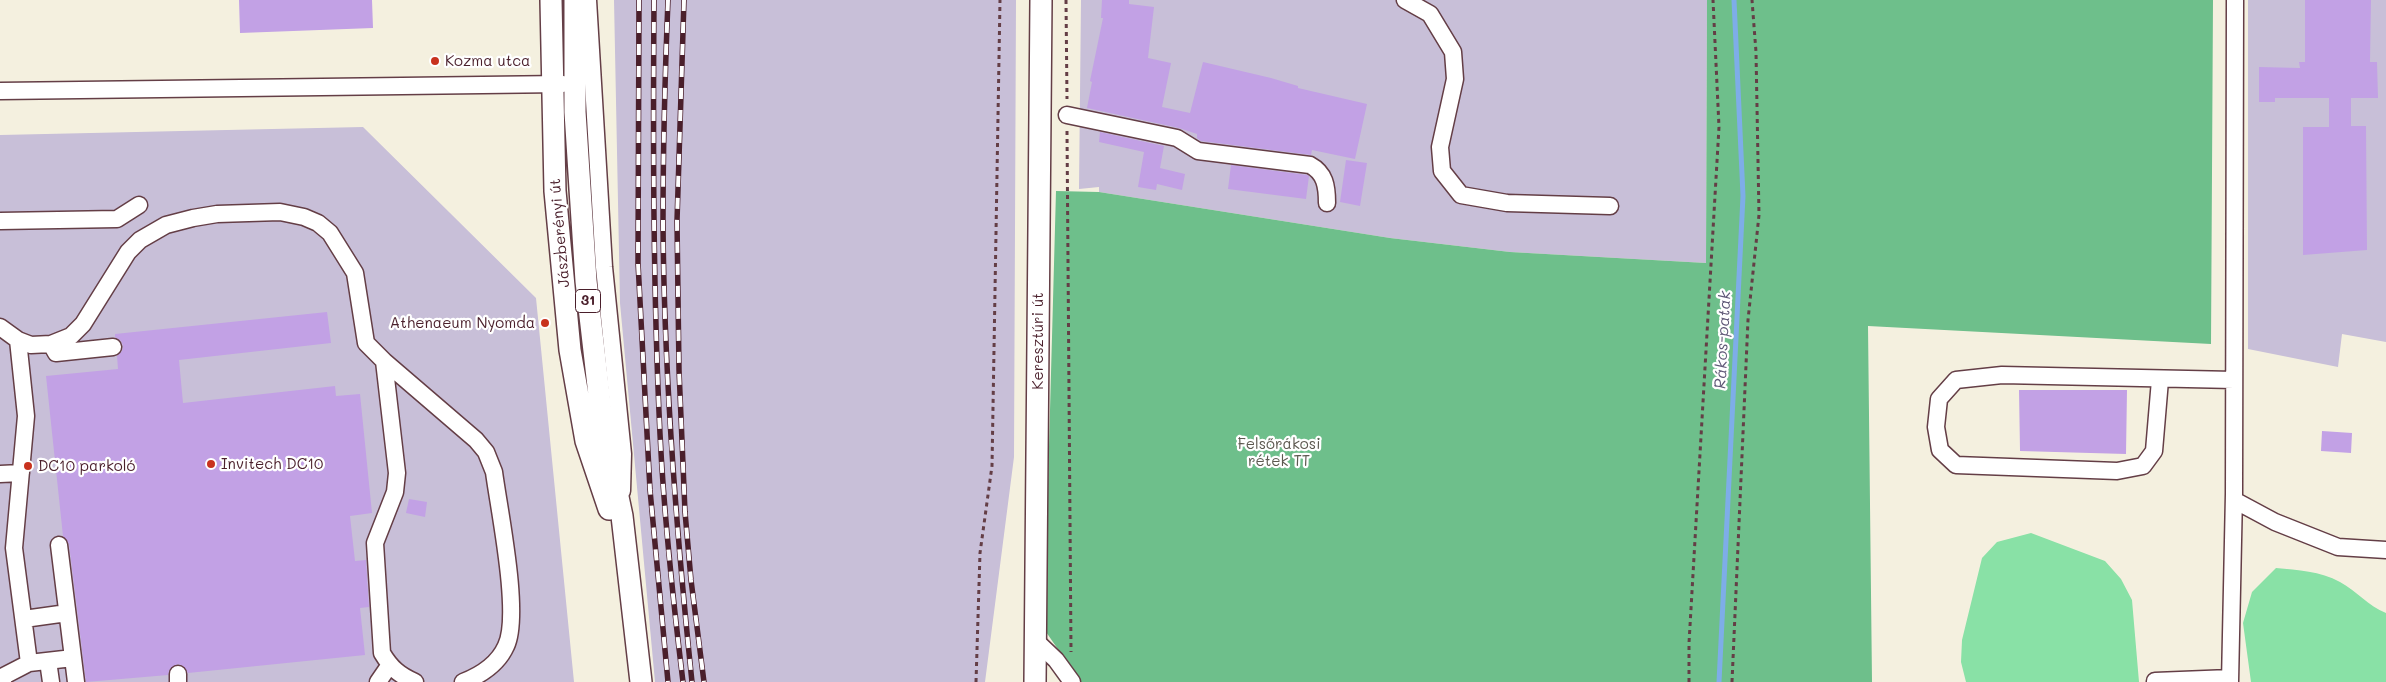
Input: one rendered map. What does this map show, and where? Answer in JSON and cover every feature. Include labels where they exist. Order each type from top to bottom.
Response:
[{"type":"main road","name":"Jászberényi út","points":[[551,0],[551,84],[555,191],[570,350],[586,441],[630,577]]},
{"type":"main road","name":"Jászberényi út","points":[[575,0],[575,84],[580,195],[592,341],[602,421],[622,516],[641,682]]},
{"type":"main road","name":"Keresztúri út","points":[[1035,682],[1037,642],[1041,0]]},
{"type":"street","name":"Jászberényi út","points":[[588,0],[604,267],[623,454],[622,516]]},
{"type":"street","points":[[1405,0],[1430,14],[1453,52],[1455,79],[1440,147],[1442,171],[1461,195],[1507,203],[1610,206]]},
{"type":"street","points":[[2155,681],[2230,680],[2234,500],[2235,0]]},
{"type":"street","points":[[0,91],[575,84]]},
{"type":"street","points":[[1067,115],[1178,138],[1198,151],[1310,165],[1320,170],[1327,188],[1327,202]]},
{"type":"street","points":[[0,221],[117,219],[139,205]]},
{"type":"street","points":[[0,327],[18,340],[31,344],[51,344],[63,340],[77,331],[124,257],[140,240],[166,225],[217,214],[280,212],[304,217],[318,223],[339,245],[355,273],[359,287],[366,342],[384,361],[476,440],[486,452],[494,472],[512,609],[510,633],[507,646],[496,662],[482,673],[463,682]]},
{"type":"street","points":[[18,340],[26,416],[14,548],[29,663]]},
{"type":"street","points":[[51,344],[56,353],[113,348]]},
{"type":"street","points":[[384,361],[397,474],[395,492],[376,543],[382,653],[389,666],[398,674],[415,682]]},
{"type":"street","points":[[2160,380],[2154,451],[2143,466],[2117,471],[1956,464],[1940,450],[1936,427],[1939,399],[1956,380],[2002,375],[2160,380],[2234,380]]},
{"type":"street","points":[[0,474],[21,472]]},
{"type":"street","points":[[2234,500],[2275,522],[2338,547],[2386,550]]},
{"type":"street","points":[[59,545],[76,682]]},
{"type":"street","points":[[24,619],[67,613]]},
{"type":"street","points":[[1037,642],[1071,681]]},
{"type":"street","points":[[3,682],[2,677],[29,663],[72,658]]},
{"type":"street","points":[[48,661],[51,682]]},
{"type":"street","points":[[378,682],[389,666]]},
{"type":"path","points":[[976,682],[980,553],[992,466],[1000,0]]},
{"type":"path","points":[[1066,0],[1071,681]]},
{"type":"path","points":[[1690,682],[1689,643],[1719,127],[1713,0]]},
{"type":"path","points":[[1732,682],[1748,320],[1759,215],[1756,52],[1752,0]]},
{"type":"shaded area","points":[[614,0],[1016,0],[1014,457],[985,682],[655,682],[620,303]]},
{"type":"shaded area","points":[[1081,0],[1707,0],[1706,263],[1510,252],[1390,238],[1099,192],[1099,187],[1079,189]]},
{"type":"shaded area","points":[[2248,0],[2386,0],[2386,342],[2342,334],[2338,367],[2248,349]]},
{"type":"shaded area","points":[[363,127],[536,298],[574,682],[0,682],[0,135]]},
{"type":"green space","name":"Felsőrákosi rétek TT","points":[[1707,0],[2213,0],[2211,344],[1868,326],[1872,682],[1078,682],[1075,674],[1044,629],[1056,191],[1099,192],[1390,238],[1510,252],[1706,263]]},
{"type":"green space","points":[[2031,533],[2105,561],[2121,579],[2132,600],[2139,682],[1966,682],[1961,662],[1962,640],[1982,558],[1997,542]]},
{"type":"green space","points":[[2276,568],[2325,575],[2346,586],[2386,613],[2386,682],[2251,682],[2243,623],[2252,592]]},
{"type":"building","points":[[239,0],[372,0],[373,28],[240,33]]},
{"type":"building","points":[[1102,0],[1129,0],[1129,4],[1154,7],[1148,58],[1171,63],[1162,107],[1190,113],[1203,62],[1271,78],[1298,86],[1298,88],[1367,104],[1355,159],[1312,150],[1311,155],[1201,141],[1197,138],[1197,134],[1179,128],[1087,108],[1092,82],[1090,81],[1103,18],[1101,18]]},
{"type":"building","points":[[2305,0],[2371,0],[2370,62],[2377,62],[2378,98],[2351,98],[2351,126],[2366,126],[2367,250],[2303,255],[2303,127],[2329,127],[2329,98],[2275,98],[2275,102],[2259,102],[2259,67],[2300,68],[2299,62],[2305,62]]},
{"type":"building","points":[[1100,132],[1164,146],[1160,168],[1185,174],[1182,190],[1157,184],[1156,190],[1138,187],[1144,152],[1099,142]]},
{"type":"building","points":[[1346,160],[1367,163],[1360,206],[1340,202]]},
{"type":"building","points":[[1231,165],[1307,175],[1309,176],[1306,199],[1228,189]]},
{"type":"building","name":"Invitech DC10","points":[[327,312],[331,343],[179,360],[183,403],[335,386],[336,396],[360,394],[372,513],[350,516],[355,561],[366,560],[369,607],[360,608],[365,655],[188,673],[183,666],[178,664],[170,669],[168,675],[86,682],[69,544],[63,536],[46,376],[118,369],[117,356],[122,351],[123,346],[121,341],[115,337],[115,334]]},
{"type":"building","points":[[2019,390],[2127,390],[2126,454],[2020,451]]},
{"type":"building","points":[[2322,431],[2352,433],[2351,453],[2321,451]]},
{"type":"building","points":[[409,499],[427,502],[425,517],[406,513]]},
{"type":"waterway","name":"Rákos-patak","points":[[1719,682],[1743,196],[1734,0]]},
{"type":"railway","points":[[639,0],[638,263],[650,490],[668,682]]},
{"type":"railway","points":[[654,0],[654,217],[660,434],[669,558],[683,682]]},
{"type":"railway","points":[[668,0],[663,195],[668,395],[676,510],[692,682]]},
{"type":"railway","points":[[684,0],[677,221],[679,370],[685,512],[691,580],[704,682]]},
{"type":"place","name":"Kozma utca","points":[[435,61]]},
{"type":"place","name":"Athenaeum Nyomda","points":[[545,323]]},
{"type":"place","name":"Invitech DC10","points":[[211,464]]},
{"type":"place","name":"DC10 parkoló","points":[[28,466]]}]
